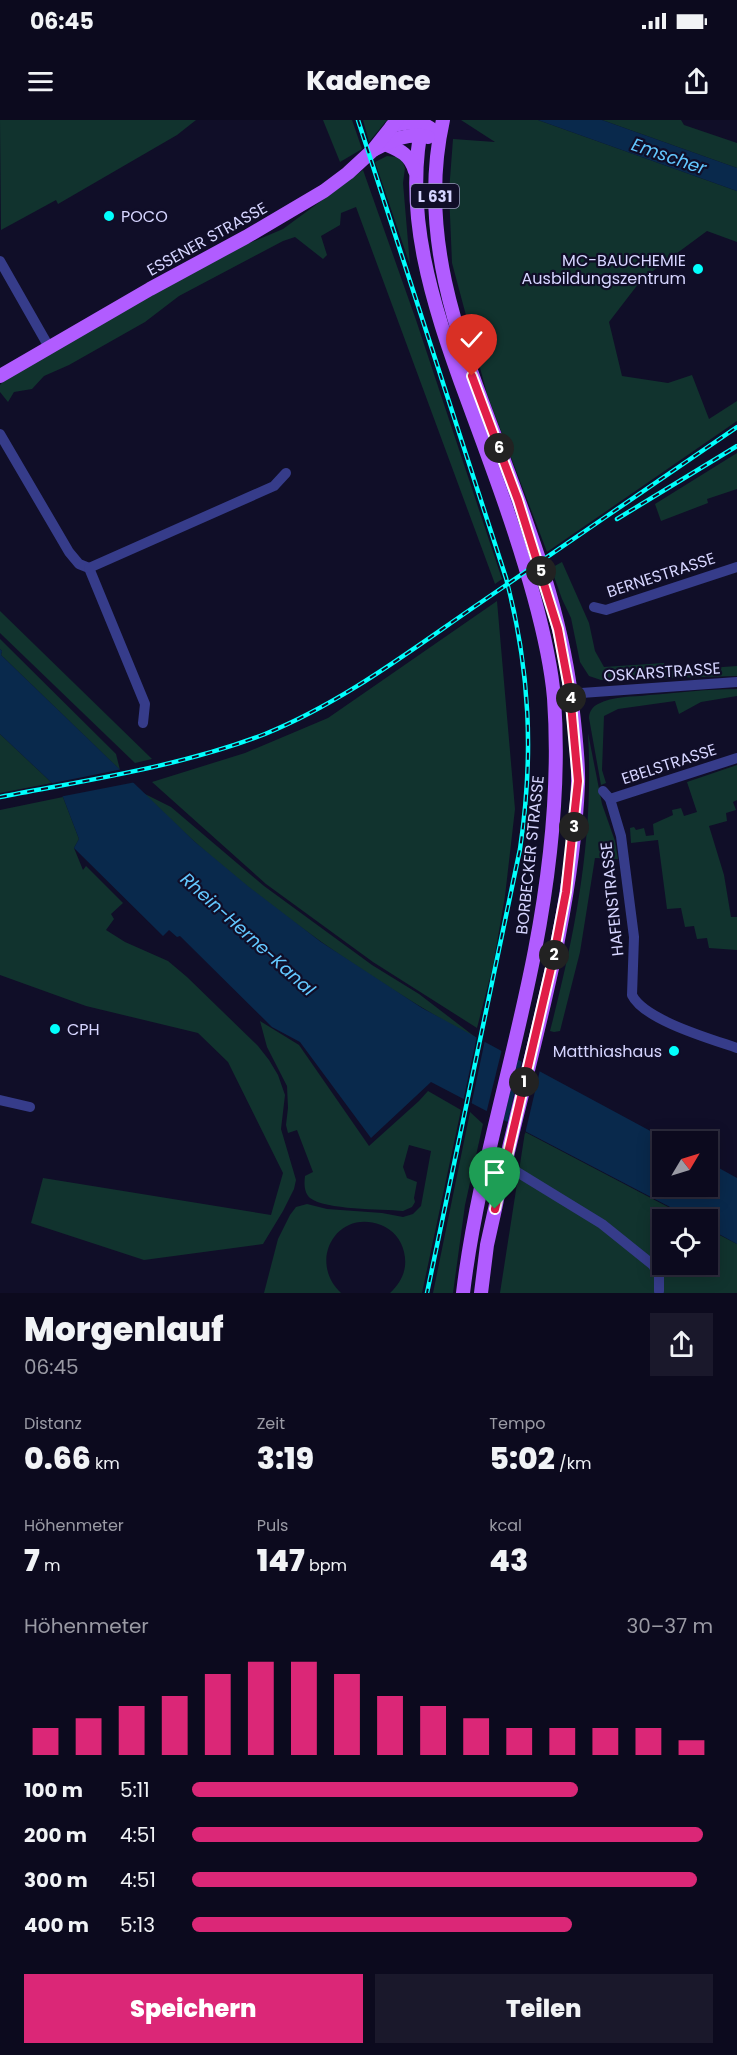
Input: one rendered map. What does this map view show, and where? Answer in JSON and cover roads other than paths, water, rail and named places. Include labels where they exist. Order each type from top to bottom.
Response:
[{"type":"main road","name":"L 631","points":[[443,120],[439,136],[434,212],[442,274],[461,343],[518,500],[558,629],[570,693],[578,781],[566,892],[531,1056],[504,1164],[481,1293]]},
{"type":"main road","name":"ESSENER STRASSE","points":[[0,376],[280,217],[339,180],[379,147],[395,123],[409,122],[421,126]]},
{"type":"main road","points":[[421,126],[432,128],[439,136]]},
{"type":"main road","name":"ESSENER STRASSE","points":[[379,147],[406,136],[421,126]]},
{"type":"main road","name":"BORBECKER STRASSE","points":[[421,126],[416,180],[419,233],[432,295],[444,336],[503,498],[527,573],[546,642],[554,695],[556,786],[546,885],[520,1019],[468,1249],[463,1293]]},
{"type":"main road","points":[[379,147],[408,156],[412,161],[416,180]]},
{"type":"street","points":[[0,261],[49,347]]},
{"type":"street","points":[[0,434],[69,552],[79,564],[89,568],[274,486],[286,473]]},
{"type":"street","name":"BERNESTRASSE","points":[[594,607],[606,610],[737,567]]},
{"type":"street","points":[[89,568],[145,704],[144,723]]},
{"type":"street","name":"OSKARSTRASSE","points":[[554,695],[737,682]]},
{"type":"street","name":"EBELSTRASSE","points":[[606,795],[737,758]]},
{"type":"street","name":"HAFENSTRASSE","points":[[606,795],[621,836],[634,938],[632,995],[634,999],[644,1009],[667,1022],[737,1048]]},
{"type":"street","points":[[0,1100],[30,1107]]},
{"type":"street","points":[[504,1164],[602,1224],[653,1265],[659,1276],[659,1291]]},
{"type":"water","name":"Emscher","points":[[538,120],[602,120],[737,168],[737,191]]},
{"type":"water","name":"Rhein-Herne-Kanal","points":[[0,649],[1,655],[195,842],[321,942],[422,1008],[652,1132],[652,1197],[718,1197],[718,1168],[737,1178],[737,1244],[718,1234],[718,1209],[674,1209],[431,1082],[371,1138],[300,1042],[272,1027],[180,936],[177,937],[169,930],[163,936],[74,848],[79,839],[63,797],[52,783],[0,734]]},
{"type":"railway","points":[[358,120],[506,578],[520,646],[527,712],[527,780],[520,849],[427,1293]]},
{"type":"railway","points":[[0,797],[168,764],[234,745],[293,722],[347,692],[398,659],[737,427]]},
{"type":"railway","points":[[617,519],[737,446]]},
{"type":"place","name":"POCO","points":[[109,216]]},
{"type":"place","name":"MC-BAUCHEMIE Ausbildungszentrum","points":[[698,269]]},
{"type":"place","name":"CPH","points":[[55,1029]]},
{"type":"place","name":"Matthiashaus","points":[[674,1051]]}]
